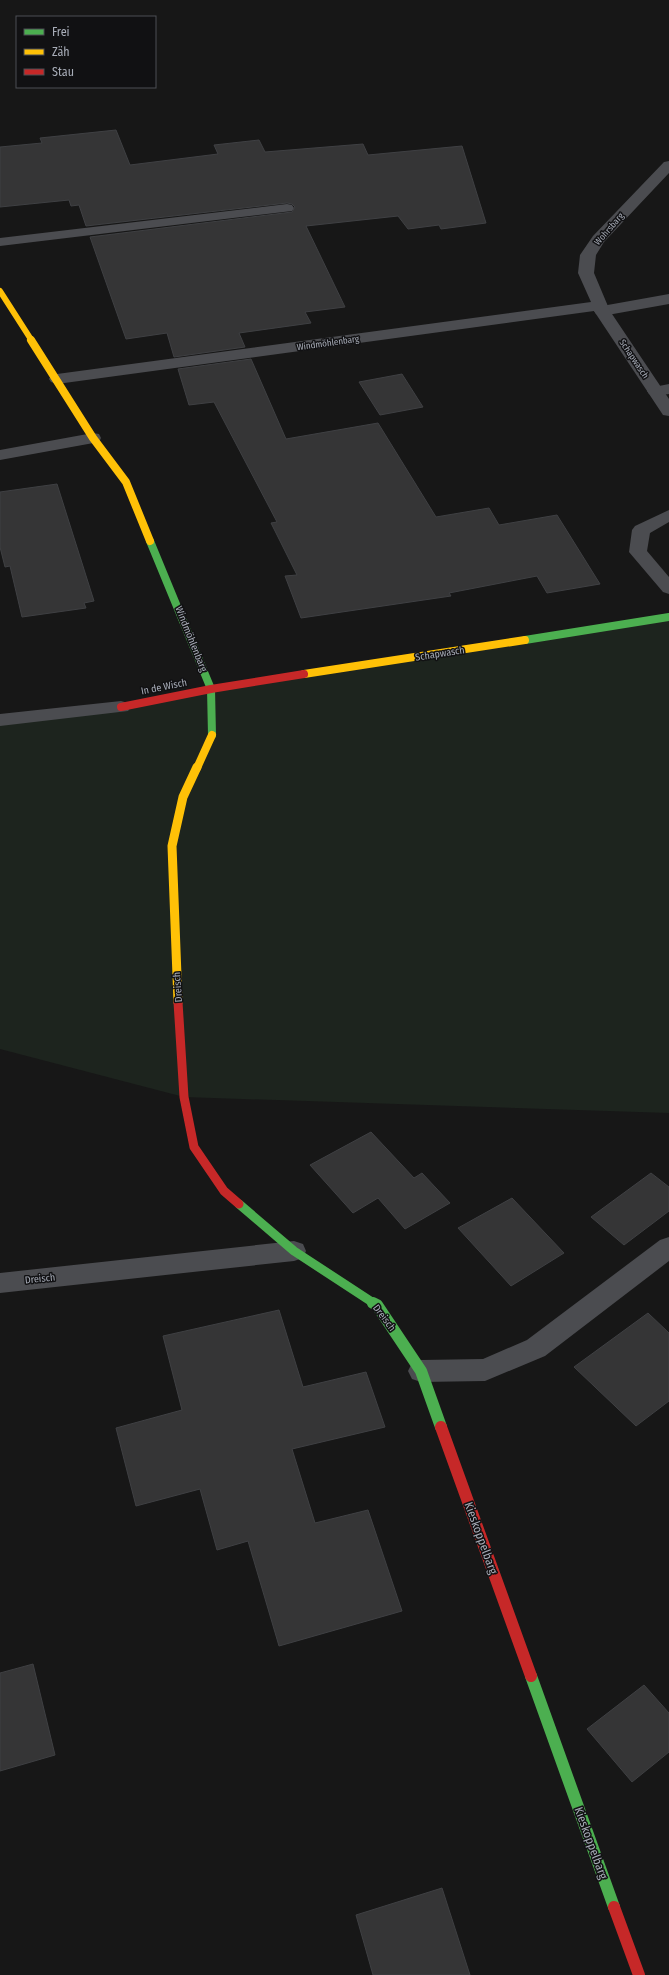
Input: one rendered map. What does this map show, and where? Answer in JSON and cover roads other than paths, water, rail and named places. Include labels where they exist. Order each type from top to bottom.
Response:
[{"type":"street","name":"Wohrsbarg","points":[[600,309],[586,273],[588,255],[598,238],[669,165]]},
{"type":"street","points":[[0,242],[287,208]]},
{"type":"street","name":"Windmöhlenbarg","points":[[0,291],[94,438],[126,482],[211,689]]},
{"type":"street","name":"Windmöhlenbarg","points":[[57,379],[669,299]]},
{"type":"street","name":"Schapwasch","points":[[600,309],[662,390],[669,411]]},
{"type":"street","points":[[0,455],[94,438]]},
{"type":"street","points":[[669,515],[641,530],[638,552],[669,588]]},
{"type":"street","name":"Schapwasch","points":[[211,689],[669,617]]},
{"type":"street","name":"In de Wisch","points":[[121,707],[211,689]]},
{"type":"street","name":"Dreisch","points":[[211,689],[213,734],[183,797],[172,846],[184,1097],[194,1147],[224,1191],[294,1251],[377,1305],[421,1371]]},
{"type":"street","points":[[0,720],[121,707]]},
{"type":"street","points":[[421,1371],[484,1370],[536,1348],[669,1247]]},
{"type":"street","name":"Dreisch","points":[[0,1283],[294,1251]]},
{"type":"street","name":"Kieskoppelbarg","points":[[421,1371],[639,1975]]}]
